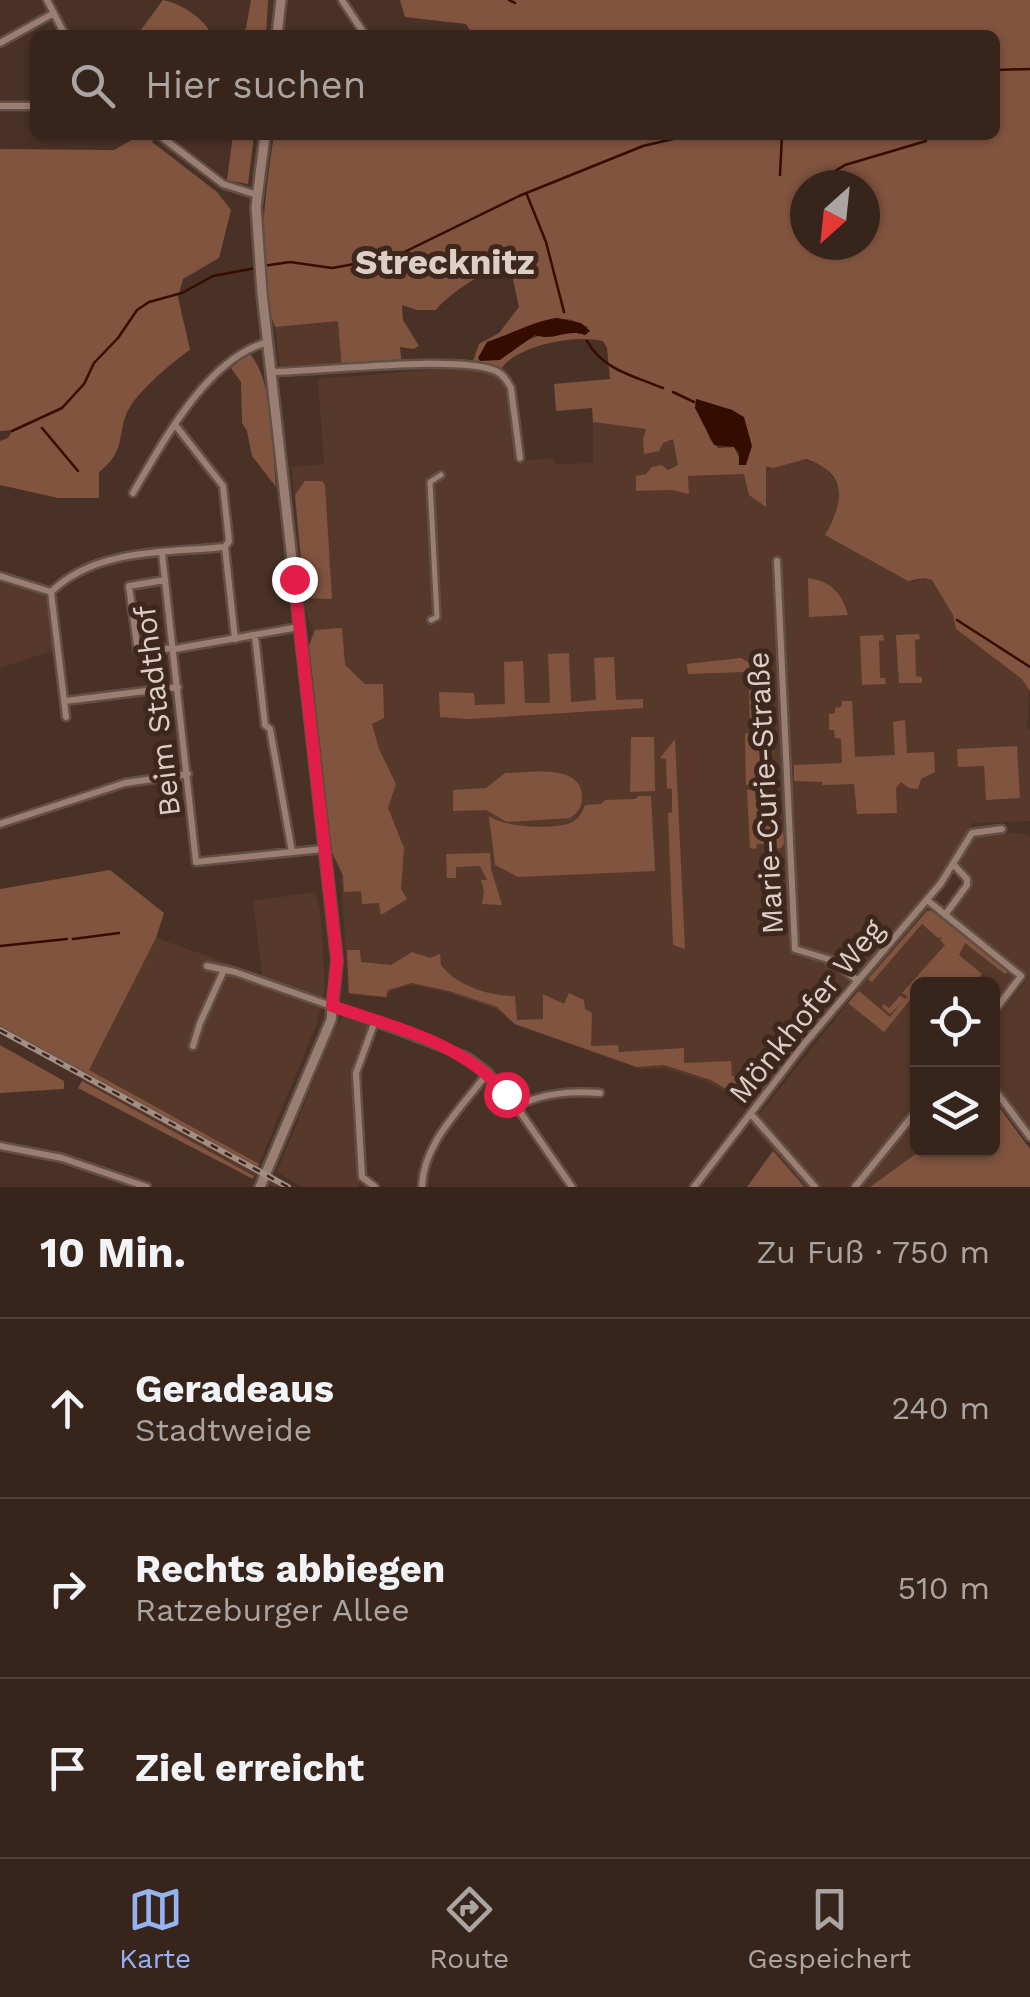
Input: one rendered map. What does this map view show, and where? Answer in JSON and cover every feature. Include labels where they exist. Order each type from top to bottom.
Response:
[{"type":"main road","points":[[278,30],[281,0]]},
{"type":"main road","points":[[260,1187],[331,1020],[337,960],[260,275],[257,195],[264,140]]},
{"type":"street","points":[[48,0],[62,30]]},
{"type":"street","points":[[342,0],[362,30]]},
{"type":"street","points":[[0,43],[54,13]]},
{"type":"street","points":[[0,106],[30,106]]},
{"type":"street","points":[[166,140],[223,184],[257,195]]},
{"type":"street","points":[[133,492],[198,392],[255,345],[268,342]]},
{"type":"street","points":[[271,372],[440,364],[491,369],[506,378],[511,388],[520,458]]},
{"type":"street","points":[[176,426],[223,486],[235,639]]},
{"type":"street","points":[[431,620],[436,617],[430,482],[441,475]]},
{"type":"street","points":[[51,592],[76,571],[98,562],[225,547]]},
{"type":"street","name":"Beim Stadthof","points":[[162,554],[196,862],[292,852]]},
{"type":"street","name":"Marie-Curie-Straße","points":[[776,561],[795,949],[831,960],[857,980]]},
{"type":"street","points":[[0,576],[51,592]]},
{"type":"street","points":[[164,580],[129,586],[138,652],[299,628]]},
{"type":"street","points":[[51,592],[66,716]]},
{"type":"street","points":[[256,636],[265,725],[270,729],[292,852],[323,850]]},
{"type":"street","points":[[65,700],[178,686]]},
{"type":"street","points":[[0,824],[125,783],[188,774]]},
{"type":"street","name":"Mönkhofer Weg","points":[[694,1187],[857,980],[927,900],[972,833],[1002,829]]},
{"type":"street","name":"Mönkhofer Weg","points":[[945,915],[967,884],[954,865]]},
{"type":"street","points":[[927,900],[1021,976],[1000,1004]]},
{"type":"street","points":[[206,966],[235,972],[468,1057],[488,1072],[516,1106],[572,1187]]},
{"type":"street","points":[[193,1046],[224,972]]},
{"type":"street","points":[[375,1021],[356,1072],[363,1180],[375,1187]]},
{"type":"street","points":[[422,1187],[423,1169],[435,1143],[488,1072]]},
{"type":"street","points":[[516,1106],[562,1092],[600,1093]]},
{"type":"street","points":[[1000,1097],[1030,1136]]},
{"type":"street","points":[[750,1114],[815,1187]]},
{"type":"street","points":[[854,1187],[910,1119]]},
{"type":"street","points":[[0,1146],[62,1158],[147,1187]]},
{"type":"shaded area","points":[[163,0],[192,13],[208,30],[141,30]]},
{"type":"shaded area","points":[[251,0],[268,0],[266,30],[246,28]]},
{"type":"shaded area","points":[[400,0],[1030,0],[1030,691],[1022,679],[956,629],[953,615],[932,580],[908,581],[825,535],[836,511],[839,490],[830,472],[820,465],[806,459],[773,468],[766,466],[766,507],[749,495],[744,474],[688,476],[689,494],[672,490],[636,491],[636,476],[646,474],[652,467],[661,465],[668,470],[678,465],[673,439],[663,443],[659,451],[644,454],[646,429],[593,422],[592,408],[556,411],[554,384],[610,379],[603,341],[577,339],[532,348],[518,354],[500,371],[471,367],[479,344],[499,333],[519,307],[510,266],[470,282],[436,310],[402,305],[403,320],[419,346],[400,347],[402,367],[342,370],[338,321],[275,327],[263,257],[273,140],[1000,140],[1000,30],[470,30],[466,24],[405,17]],"holes":[[[548,320],[572,320],[588,327],[585,335],[554,332],[533,338],[508,354],[487,342]],[[696,399],[732,410],[743,466],[734,447],[718,448],[710,439]]]},
{"type":"shaded area","points":[[132,140],[153,140],[217,192],[231,210],[219,258],[183,279],[178,297],[190,350],[157,376],[130,407],[118,448],[99,472],[99,498],[58,498],[0,485],[0,441],[13,430],[0,431],[0,149],[114,150]]},
{"type":"shaded area","points":[[232,140],[253,140],[248,184],[227,180]]},
{"type":"shaded area","points":[[556,318],[581,323],[590,331],[585,335],[535,335],[500,360],[478,358],[487,342]]},
{"type":"shaded area","points":[[338,321],[342,370],[281,372],[275,327]]},
{"type":"shaded area","points":[[249,353],[267,397],[276,487],[252,456],[242,423],[241,382],[231,368]]},
{"type":"shaded area","points":[[442,369],[485,370],[506,379],[521,461],[554,458],[555,464],[593,463],[593,422],[647,429],[663,443],[673,438],[678,465],[637,476],[637,491],[672,490],[689,494],[688,476],[745,474],[764,465],[773,468],[801,459],[825,467],[838,486],[841,503],[825,535],[913,582],[932,580],[953,615],[1030,681],[1030,821],[973,823],[952,860],[922,899],[944,920],[969,887],[959,862],[975,837],[996,832],[1030,837],[1030,1130],[1000,1090],[1000,1014],[1029,977],[1023,972],[1000,1001],[1000,977],[910,977],[911,1157],[870,1187],[804,1187],[751,1125],[861,986],[853,977],[750,1106],[710,1083],[664,1068],[640,1069],[515,1025],[496,1009],[448,993],[412,985],[390,991],[387,998],[348,994],[341,874],[331,852],[309,646],[313,629],[304,608],[292,467],[324,464],[318,379]]},
{"type":"shaded area","points":[[696,399],[744,417],[752,446],[746,465],[739,465],[739,453],[734,447],[714,445],[695,408]]},
{"type":"shaded area","points":[[305,481],[322,481],[325,485],[332,599],[305,598],[295,495]]},
{"type":"shaded area","points":[[0,578],[44,593],[49,600],[54,650],[0,668]]},
{"type":"shaded area","points":[[808,578],[834,589],[848,615],[809,617]]},
{"type":"shaded area","points":[[342,628],[345,665],[365,684],[383,684],[384,718],[372,724],[396,784],[388,808],[404,848],[401,889],[407,899],[381,915],[379,903],[362,904],[361,891],[344,892],[343,875],[332,852],[309,646],[315,630]]},
{"type":"shaded area","points":[[919,634],[920,639],[915,640],[916,676],[922,677],[922,683],[899,683],[896,635]]},
{"type":"shaded area","points":[[883,635],[884,640],[879,641],[880,678],[885,678],[886,684],[862,685],[860,636]]},
{"type":"shaded area","points":[[569,653],[571,702],[596,700],[594,658],[614,657],[616,700],[643,699],[643,708],[469,719],[440,717],[439,692],[474,693],[475,705],[505,704],[504,662],[523,661],[525,703],[550,703],[548,654]]},
{"type":"shaded area","points":[[741,658],[752,664],[744,672],[688,674],[687,664]]},
{"type":"shaded area","points":[[755,687],[768,694],[768,726],[773,732],[771,783],[746,785],[745,734],[750,732],[749,691]]},
{"type":"shaded area","points":[[842,701],[852,701],[855,757],[895,755],[893,722],[905,720],[907,753],[934,752],[935,772],[921,779],[918,789],[901,782],[896,788],[897,813],[857,814],[854,784],[794,781],[794,765],[842,763],[841,739],[829,730],[829,714],[841,707]]},
{"type":"shaded area","points":[[631,737],[654,737],[655,791],[630,792]]},
{"type":"shaded area","points":[[675,739],[685,949],[673,945],[668,813],[672,812],[672,789],[667,788],[666,759],[660,758]]},
{"type":"shaded area","points":[[1017,746],[1020,798],[986,800],[984,766],[958,767],[957,749]]},
{"type":"shaded area","points":[[505,773],[564,774],[580,787],[580,807],[570,818],[507,822],[486,810],[453,811],[453,790],[486,788]]},
{"type":"shaded area","points":[[772,789],[773,817],[783,826],[784,843],[781,848],[757,844],[756,849],[750,848],[747,790]]},
{"type":"shaded area","points":[[651,796],[655,871],[518,877],[495,865],[489,816],[516,825],[562,825],[575,820],[585,805]]},
{"type":"shaded area","points":[[490,853],[502,905],[482,904],[481,880],[487,880],[480,866],[456,867],[456,878],[447,878],[446,854]]},
{"type":"shaded area","points":[[110,870],[164,913],[156,938],[89,1070],[259,1164],[258,1167],[0,1026],[0,889]]},
{"type":"shaded area","points":[[315,892],[320,909],[325,988],[317,1023],[259,1164],[89,1070],[156,938],[262,975],[253,901]]},
{"type":"shaded area","points":[[927,911],[932,911],[1008,972],[1005,974],[965,943],[959,955],[982,974],[980,977],[916,977],[945,945],[942,937],[938,938],[922,924],[872,982],[868,979]]},
{"type":"shaded area","points":[[347,950],[360,950],[361,962],[391,965],[412,952],[430,958],[440,954],[441,965],[465,984],[484,992],[515,996],[517,1020],[543,1019],[543,994],[564,1004],[569,993],[584,1000],[585,1009],[592,1013],[591,1046],[618,1045],[619,1052],[684,1048],[684,1063],[731,1061],[732,1076],[770,1075],[749,1103],[711,1080],[664,1065],[637,1067],[515,1024],[497,1007],[449,991],[412,983],[388,990],[386,997],[349,993]]},
{"type":"shaded area","points":[[910,984],[910,1000],[884,1032],[848,1003],[859,991],[890,1017],[903,1001],[890,1014],[882,1007],[884,1004],[889,1008],[900,996],[906,999],[902,993]]},
{"type":"shaded area","points":[[346,1011],[375,1021],[358,1067],[362,1177],[358,1187],[303,1187],[277,1172],[334,1030]]},
{"type":"shaded area","points":[[0,1045],[64,1081],[64,1089],[0,1093]]},
{"type":"shaded area","points":[[87,1073],[294,1187],[274,1187],[82,1081]]},
{"type":"shaded area","points":[[82,1081],[254,1176],[253,1179],[78,1088]]},
{"type":"shaded area","points":[[1000,1108],[1030,1149],[1030,1187],[870,1187],[911,1157],[1000,1157]]},
{"type":"shaded area","points":[[773,1151],[800,1182],[804,1187],[747,1187]]},
{"type":"waterway","points":[[509,0],[515,3]]},
{"type":"waterway","points":[[1000,70],[1030,69]]},
{"type":"waterway","points":[[263,266],[290,262],[332,268],[394,257],[519,196],[643,146],[669,140]]},
{"type":"waterway","points":[[780,175],[782,140]]},
{"type":"waterway","points":[[837,170],[926,141]]},
{"type":"waterway","points":[[527,195],[546,242],[564,312]]},
{"type":"waterway","points":[[12,431],[62,408],[137,310],[213,276],[256,268]]},
{"type":"waterway","points":[[587,341],[610,365],[663,388]]},
{"type":"waterway","points":[[673,392],[694,402]]},
{"type":"waterway","points":[[42,428],[78,471]]},
{"type":"waterway","points":[[957,620],[1030,667]]},
{"type":"waterway","points":[[73,939],[119,933]]},
{"type":"waterway","points":[[0,946],[67,939]]},
{"type":"railway","points":[[0,1030],[288,1187]]},
{"type":"district","name":"Strecknitz","points":[[445,262]]},
{"type":"route","points":[[294,579],[337,960],[332,1006],[468,1057],[488,1072],[506,1094]]}]
